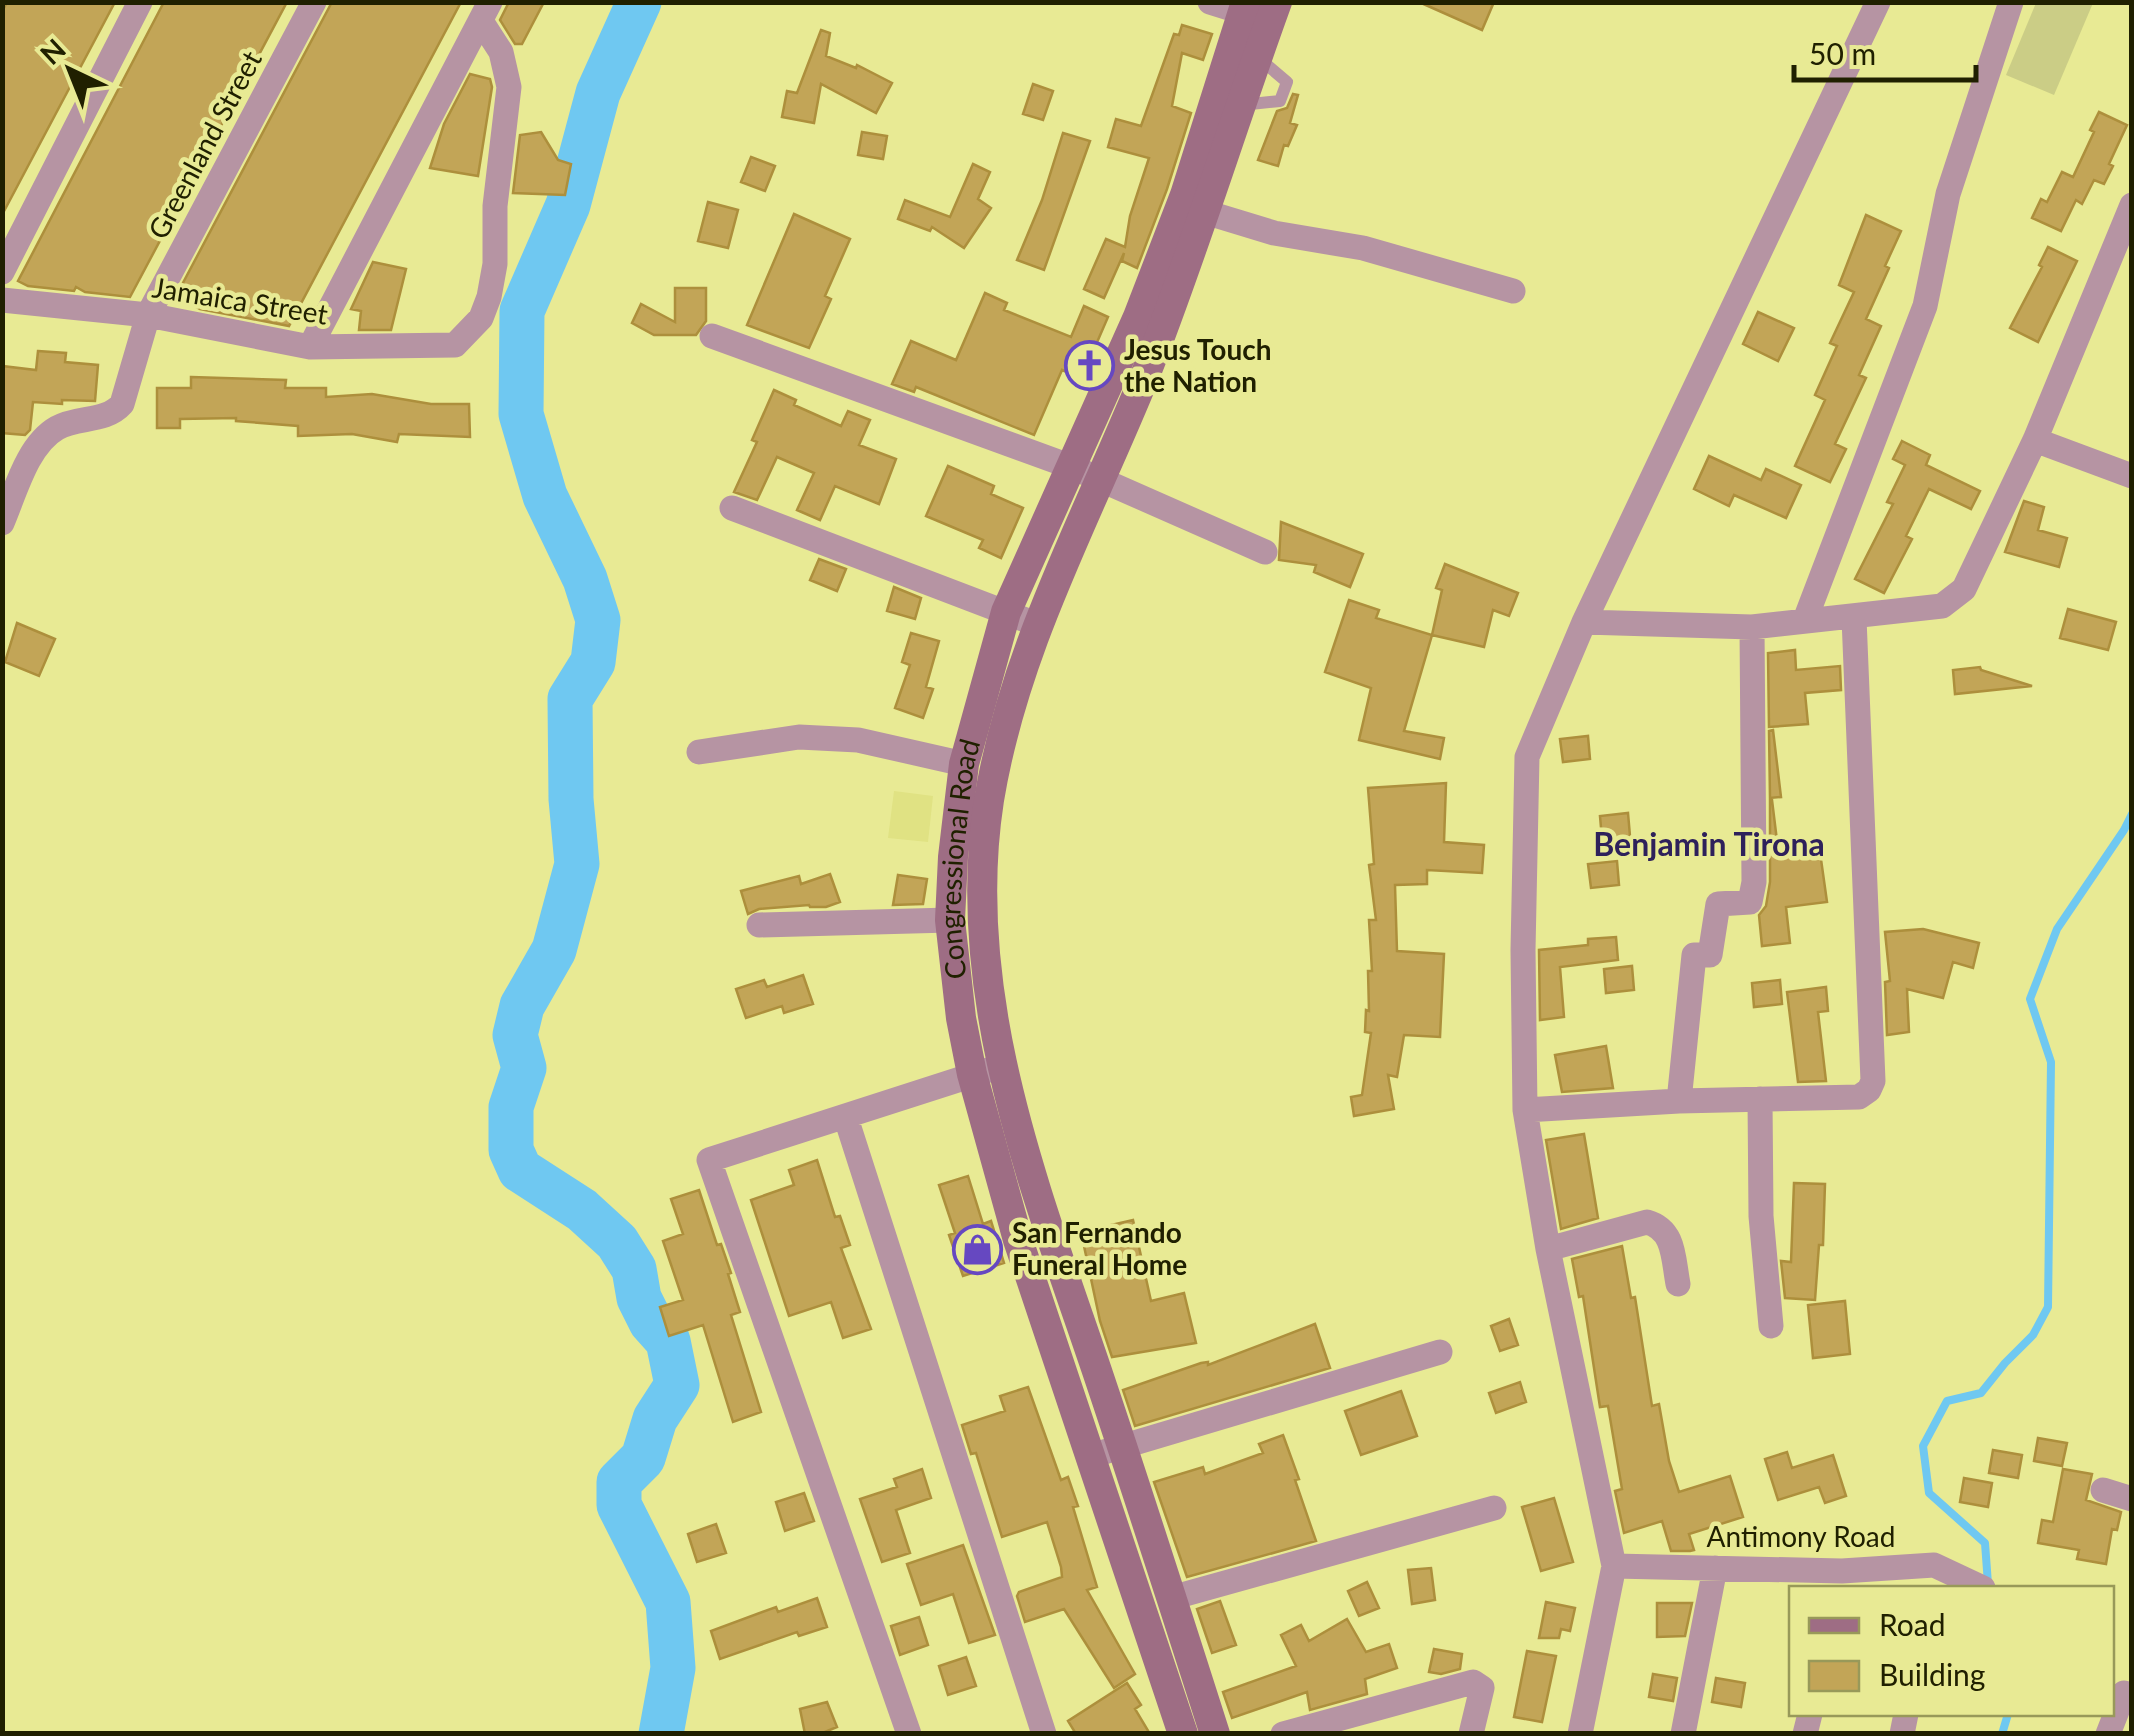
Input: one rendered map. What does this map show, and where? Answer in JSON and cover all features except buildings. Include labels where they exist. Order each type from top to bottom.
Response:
[{"type":"main road","name":"Congressional Road","points":[[1183,1734],[1018,1240],[987,1070],[992,1019],[974,801],[964,764],[1006,612],[1120,360],[1227,101],[1243,52],[1277,2]]},
{"type":"main road","name":"Congressional Road","points":[[1243,52],[1244,7]]},
{"type":"main road","name":"Congressional Road","points":[[1216,1734],[1050,1231],[987,1070],[961,1018],[950,920],[974,801],[1036,624],[1146,372],[1205,212],[1227,101]]},
{"type":"street","points":[[2,272],[140,2]]},
{"type":"street","name":"Greenland Street","points":[[2,523],[33,453],[57,428],[114,414],[122,404],[148,316],[314,2]]},
{"type":"street","points":[[1210,2],[1244,7]]},
{"type":"street","points":[[1580,1734],[1614,1566],[1548,1249],[1525,1110],[1527,756],[1584,622],[1878,2]]},
{"type":"street","points":[[1806,620],[1925,306],[1948,194],[2010,2]]},
{"type":"street","points":[[310,347],[486,12]]},
{"type":"street","name":"Jamaica Street","points":[[2,300],[148,316],[310,347],[454,345],[482,318],[494,276],[498,164],[509,87],[486,12]]},
{"type":"street","points":[[1584,622],[1752,627],[1942,606],[1955,599],[1964,590],[2035,440],[2132,205]]},
{"type":"street","points":[[1205,212],[1274,233],[1377,252],[1513,292]]},
{"type":"street","points":[[712,336],[1102,478],[1265,552]]},
{"type":"street","points":[[2035,440],[2132,476]]},
{"type":"street","points":[[732,508],[1036,624]]},
{"type":"street","points":[[1525,1110],[1679,1101],[1860,1097],[1869,1090],[1873,1081],[1854,618]]},
{"type":"street","points":[[1679,1101],[1694,955],[1710,956],[1718,904],[1750,902],[1754,882],[1752,627]]},
{"type":"street","points":[[699,752],[799,737],[858,740],[964,764]]},
{"type":"street","points":[[759,925],[950,920]]},
{"type":"street","points":[[909,1734],[709,1160],[987,1070]]},
{"type":"street","points":[[1760,1100],[1761,1216],[1771,1326]]},
{"type":"street","points":[[846,1118],[1044,1734]]},
{"type":"street","points":[[1548,1249],[1647,1222],[1661,1226],[1668,1234],[1678,1284]]},
{"type":"street","points":[[1088,1456],[1440,1352]]},
{"type":"street","points":[[2102,1490],[2132,1499]]},
{"type":"street","points":[[1171,1598],[1494,1508]]},
{"type":"street","name":"Antimony Road","points":[[1614,1566],[1715,1568],[1840,1580],[1932,1577],[1974,1586]]},
{"type":"street","points":[[1683,1734],[1715,1568]]},
{"type":"street","points":[[1283,1734],[1473,1682],[1482,1688],[1471,1734]]},
{"type":"street","points":[[2108,1734],[2122,1692]]},
{"type":"lane","points":[[1227,101],[1280,101],[1287,82],[1243,52]]},
{"type":"shaded area","points":[[2036,3],[2093,3],[2054,95],[2006,75]]},
{"type":"shaded area","points":[[894,791],[933,796],[928,842],[888,838]]},
{"type":"waterway","points":[[639,2],[598,93],[568,205],[522,311],[521,414],[545,496],[585,579],[598,620],[593,662],[570,699],[571,799],[577,864],[554,950],[522,1006],[515,1035],[524,1068],[511,1107],[511,1150],[520,1170],[582,1210],[617,1242],[634,1269],[639,1298],[651,1322],[668,1341],[677,1385],[655,1419],[643,1458],[619,1482],[619,1505],[668,1602],[673,1668],[661,1734]]},
{"type":"waterway","points":[[1988,1584],[1985,1543],[1929,1493],[1923,1446],[1947,1401],[1981,1393],[2033,1335],[2048,1307],[2051,1062],[2030,999],[2057,929],[2132,814]]},
{"type":"waterway","points":[[2002,1734],[2007,1716]]},
{"type":"place","name":"Jesus Touch the Nation","points":[[1089,366]]},
{"type":"place","name":"San Fernando Funeral Home","points":[[977,1249]]},
{"type":"district","name":"Benjamin Tirona","points":[[1709,845]]}]
